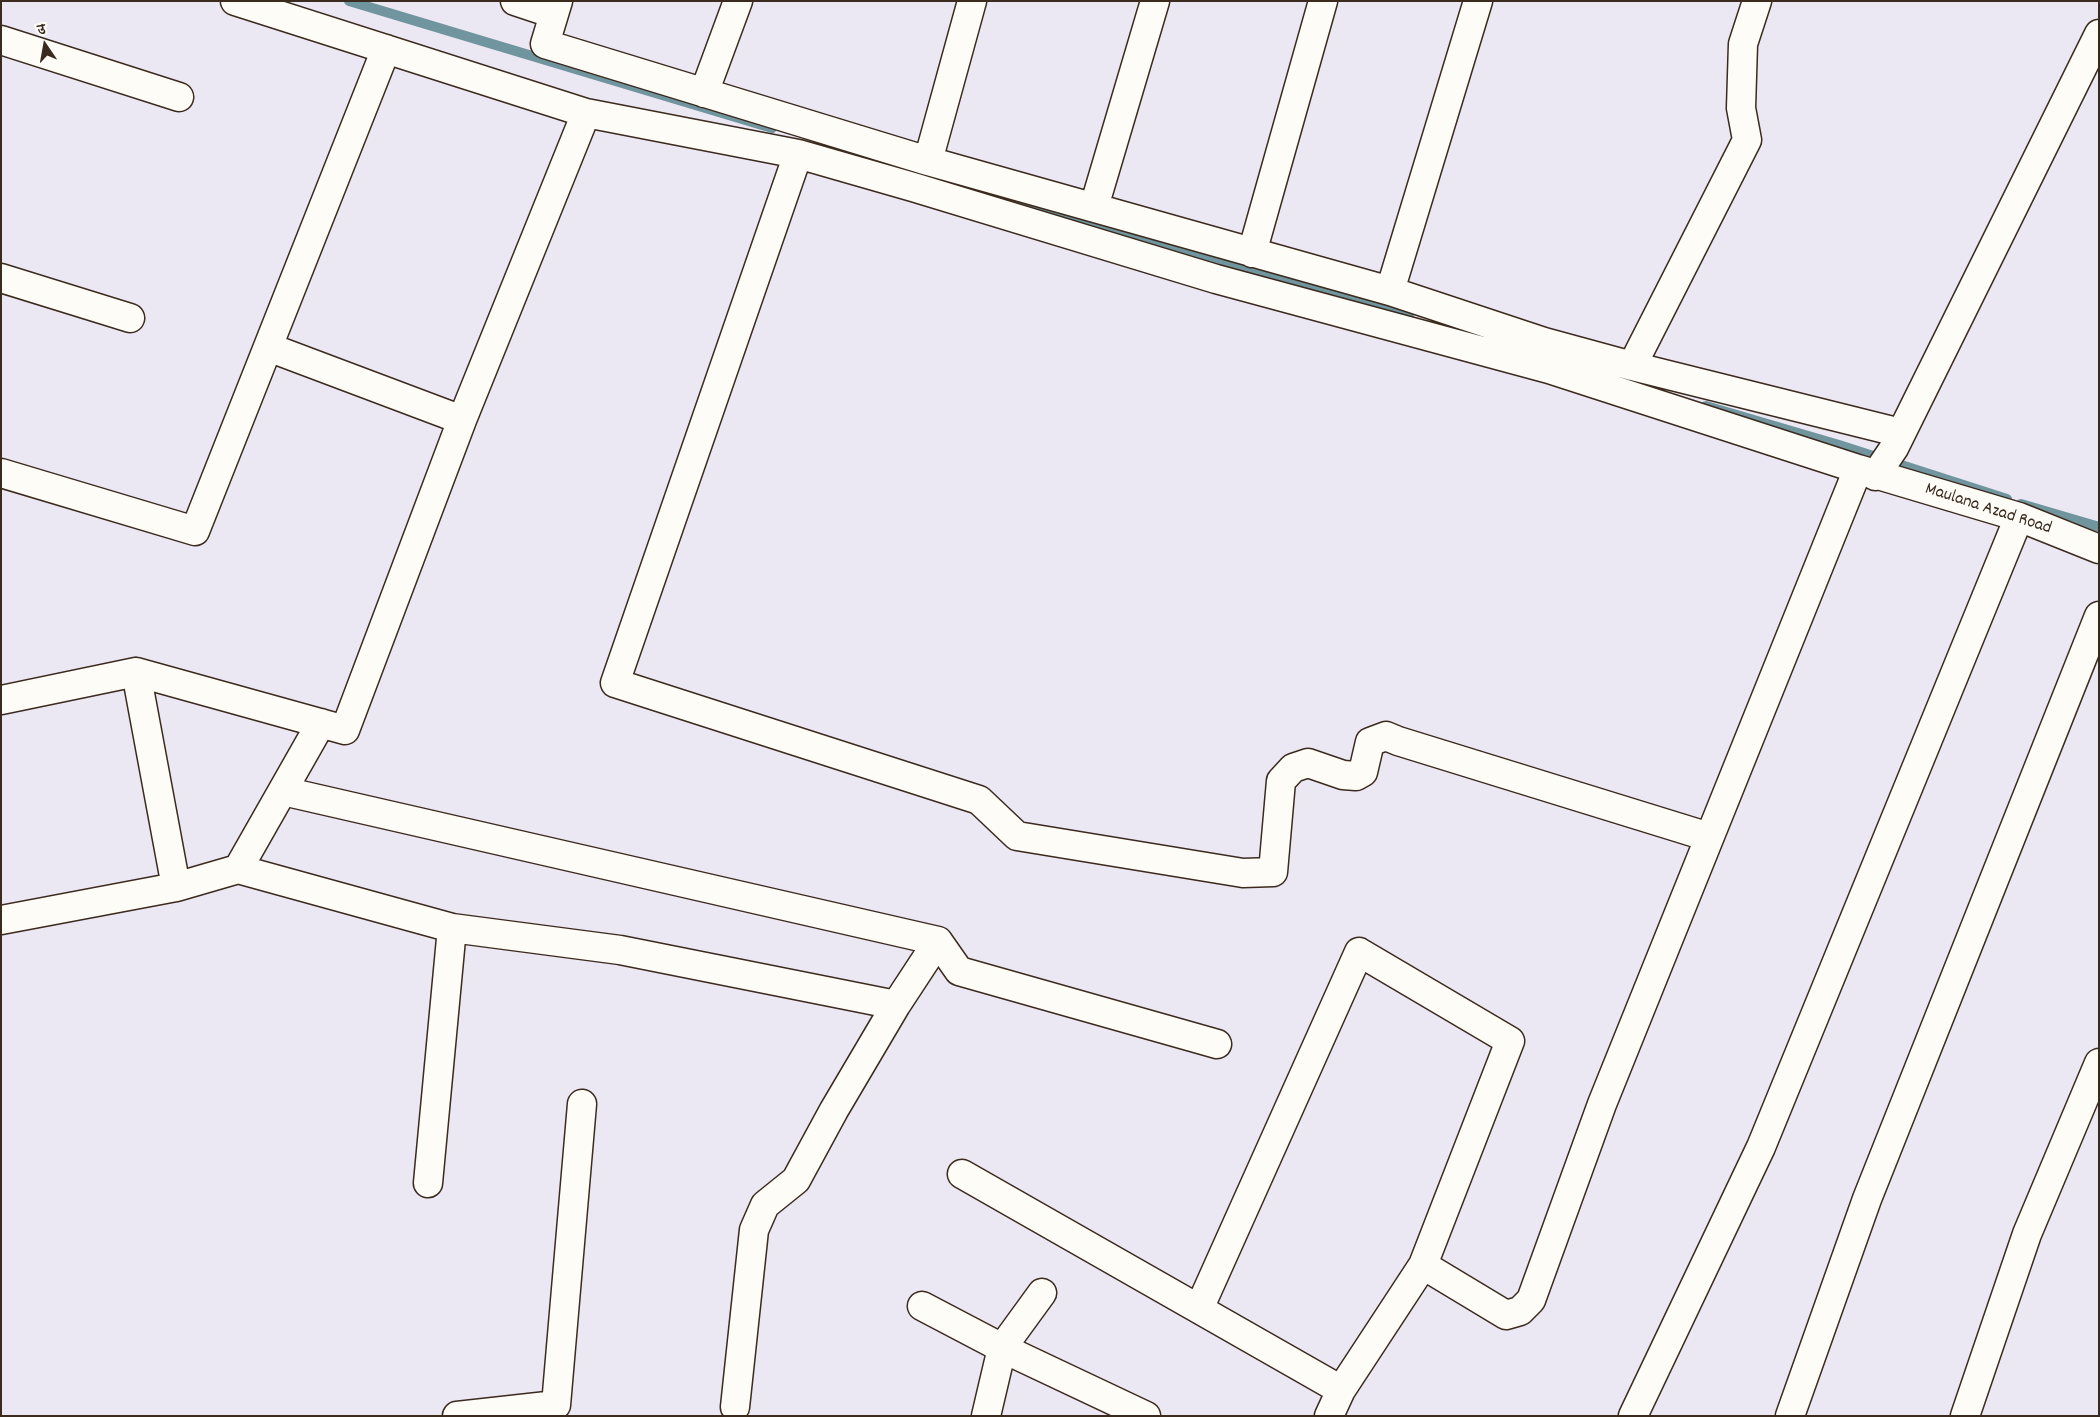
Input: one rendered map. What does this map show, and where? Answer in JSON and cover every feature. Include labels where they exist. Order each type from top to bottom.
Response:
[{"type":"street","points":[[235,1],[586,113],[798,154],[951,198],[1216,279],[1882,458]]},
{"type":"street","points":[[515,1],[556,7],[545,44],[928,161],[1390,291],[1544,342],[1632,366],[1882,458]]},
{"type":"street","points":[[704,93],[738,1]]},
{"type":"street","points":[[928,161],[972,1]]},
{"type":"street","points":[[1094,207],[1155,1]]},
{"type":"street","points":[[1252,253],[1323,1]]},
{"type":"street","points":[[1390,291],[1478,1]]},
{"type":"street","points":[[1632,366],[1747,140],[1741,108],[1743,44],[1757,1]]},
{"type":"street","points":[[1423,1265],[1506,1315],[1520,1311],[1531,1300],[1602,1104],[1709,837],[1882,458],[2099,34]]},
{"type":"street","points":[[1,40],[179,97]]},
{"type":"street","points":[[1,473],[195,531],[386,50]]},
{"type":"street","points":[[1,700],[136,672],[345,730],[462,420],[586,113]]},
{"type":"street","points":[[798,154],[615,683],[979,800],[1017,836],[1243,873],[1273,872],[1281,781],[1293,768],[1308,763],[1343,775],[1356,776],[1363,772],[1370,742],[1386,736],[1709,837]]},
{"type":"street","points":[[1,278],[130,318]]},
{"type":"street","points":[[268,347],[462,420]]},
{"type":"street","name":"Maulana Azad Road","points":[[1882,458],[2099,549]]},
{"type":"street","points":[[1633,1416],[1761,1148],[2019,517]]},
{"type":"street","points":[[1790,1416],[1867,1200],[2099,616]]},
{"type":"street","points":[[136,672],[176,887]]},
{"type":"street","points":[[238,869],[321,723]]},
{"type":"street","points":[[282,791],[938,941],[958,971],[1217,1044]]},
{"type":"street","points":[[1,920],[176,887],[238,869],[452,928],[620,950],[896,1005]]},
{"type":"street","points":[[428,1183],[452,928]]},
{"type":"street","points":[[735,1406],[754,1230],[765,1206],[796,1180],[834,1110],[896,1005],[938,941]]},
{"type":"street","points":[[1199,1309],[1359,952],[1510,1041],[1423,1265],[1341,1390],[1329,1416]]},
{"type":"street","points":[[1965,1416],[2027,1234],[2099,1063]]},
{"type":"street","points":[[457,1416],[556,1405],[582,1104]]},
{"type":"street","points":[[962,1174],[1341,1390]]},
{"type":"street","points":[[986,1416],[1002,1348],[1042,1293]]},
{"type":"street","points":[[922,1306],[1002,1348],[1146,1416]]},
{"type":"waterway","points":[[349,1],[772,128]]},
{"type":"waterway","points":[[989,192],[1409,317]]},
{"type":"waterway","points":[[1706,406],[1839,445],[2007,499]]},
{"type":"waterway","points":[[2021,504],[2099,527]]}]
